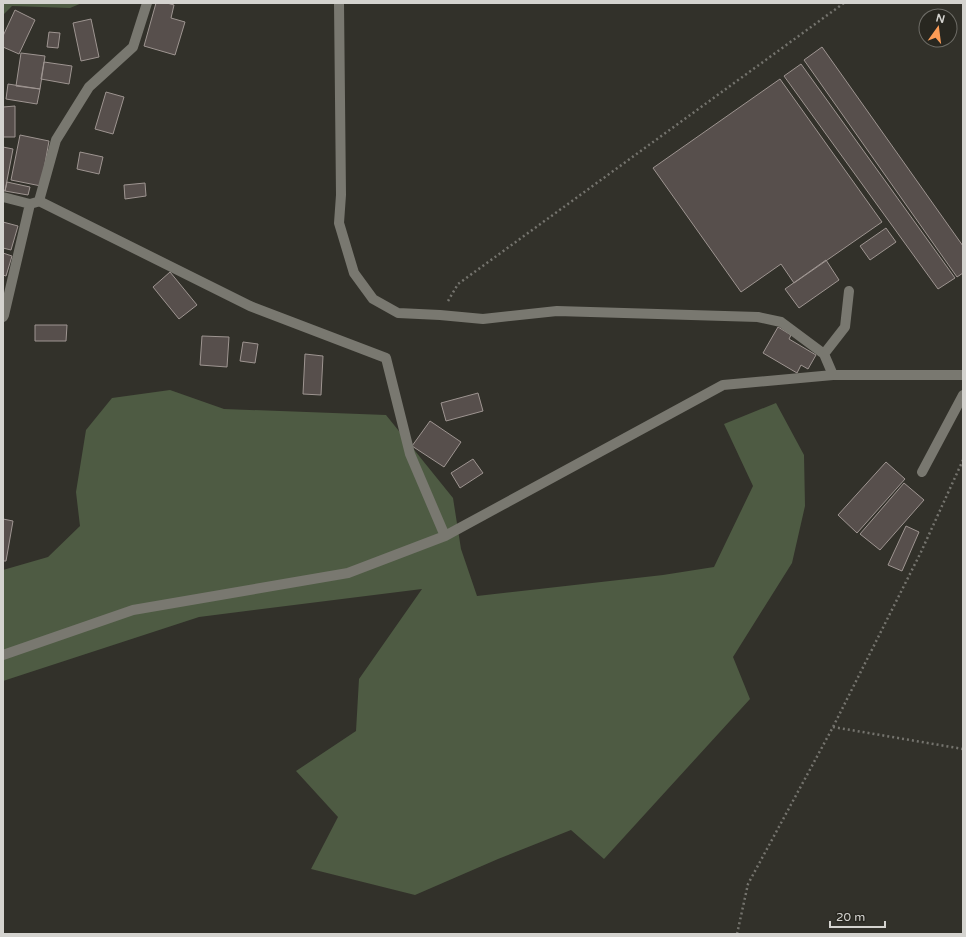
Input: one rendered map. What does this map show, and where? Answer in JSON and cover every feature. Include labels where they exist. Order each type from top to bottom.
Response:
[{"type":"street","points":[[3,317],[34,202],[56,140],[89,87],[132,47],[147,3]]},
{"type":"street","points":[[339,3],[341,195],[339,223],[354,273],[373,299],[398,313],[483,319],[557,310],[758,318],[781,322],[824,354],[832,375]]},
{"type":"street","points":[[3,197],[34,202],[250,306],[386,358],[410,454],[445,536]]},
{"type":"street","points":[[824,354],[846,327],[849,291]]},
{"type":"street","points":[[3,655],[133,610],[348,573],[445,536],[722,385],[832,375],[963,375]]},
{"type":"street","points":[[922,472],[963,395]]},
{"type":"path","points":[[440,315],[458,284],[844,3]]},
{"type":"path","points":[[737,934],[748,884],[833,727],[921,552],[963,460]]},
{"type":"path","points":[[833,727],[963,749]]},
{"type":"green space","points":[[3,3],[82,3],[70,8],[12,6],[3,15]]},
{"type":"green space","points":[[170,390],[224,409],[386,415],[453,498],[461,549],[477,596],[663,575],[714,567],[753,486],[724,424],[776,403],[804,455],[805,506],[792,563],[733,657],[750,699],[604,859],[571,830],[498,859],[415,895],[311,869],[338,817],[296,771],[356,731],[359,679],[422,589],[199,617],[3,681],[3,570],[48,557],[80,526],[76,492],[86,430],[112,398]]},
{"type":"building","points":[[156,3],[167,3],[174,5],[171,18],[185,22],[175,55],[144,46]]},
{"type":"building","points":[[15,10],[35,20],[19,54],[3,47],[3,36]]},
{"type":"building","points":[[91,19],[99,57],[81,61],[73,23]]},
{"type":"building","points":[[49,32],[60,33],[58,48],[47,47]]},
{"type":"building","points":[[822,47],[963,246],[963,273],[957,277],[804,60]]},
{"type":"building","points":[[21,53],[45,56],[40,89],[16,86]]},
{"type":"building","points":[[44,62],[72,66],[69,84],[41,79]]},
{"type":"building","points":[[801,64],[955,278],[938,289],[784,76]]},
{"type":"building","points":[[780,79],[882,222],[794,283],[781,264],[741,292],[653,168]]},
{"type":"building","points":[[8,84],[40,89],[37,104],[6,99]]},
{"type":"building","points":[[106,92],[124,97],[113,134],[95,129]]},
{"type":"building","points":[[15,106],[15,137],[3,137],[3,107]]},
{"type":"building","points":[[20,135],[49,141],[41,186],[11,180]]},
{"type":"building","points":[[3,147],[13,149],[5,191],[3,191]]},
{"type":"building","points":[[80,152],[103,157],[99,174],[77,169]]},
{"type":"building","points":[[7,182],[30,187],[28,195],[5,191]]},
{"type":"building","points":[[145,183],[146,196],[125,199],[124,185]]},
{"type":"building","points":[[3,222],[18,226],[11,250],[3,248]]},
{"type":"building","points":[[886,228],[896,242],[870,260],[860,246]]},
{"type":"building","points":[[3,253],[12,256],[6,276],[3,275]]},
{"type":"building","points":[[826,260],[839,280],[799,308],[785,289]]},
{"type":"building","points":[[170,272],[197,305],[179,319],[153,287]]},
{"type":"building","points":[[35,325],[67,325],[66,341],[35,341]]},
{"type":"building","points":[[778,327],[791,335],[789,339],[816,355],[808,369],[801,365],[797,373],[763,353]]},
{"type":"building","points":[[202,336],[229,337],[227,367],[200,365]]},
{"type":"building","points":[[243,342],[258,344],[255,363],[240,361]]},
{"type":"building","points":[[305,354],[323,356],[321,395],[303,394]]},
{"type":"building","points":[[478,393],[483,411],[446,421],[441,403]]},
{"type":"building","points":[[430,421],[461,442],[444,467],[412,446]]},
{"type":"building","points":[[473,459],[483,473],[460,488],[451,473]]},
{"type":"building","points":[[886,462],[905,479],[857,533],[838,515]]},
{"type":"building","points":[[904,483],[924,500],[880,550],[860,534]]},
{"type":"building","points":[[3,519],[13,521],[6,561],[3,561]]},
{"type":"building","points":[[906,526],[919,532],[902,571],[888,565]]}]
